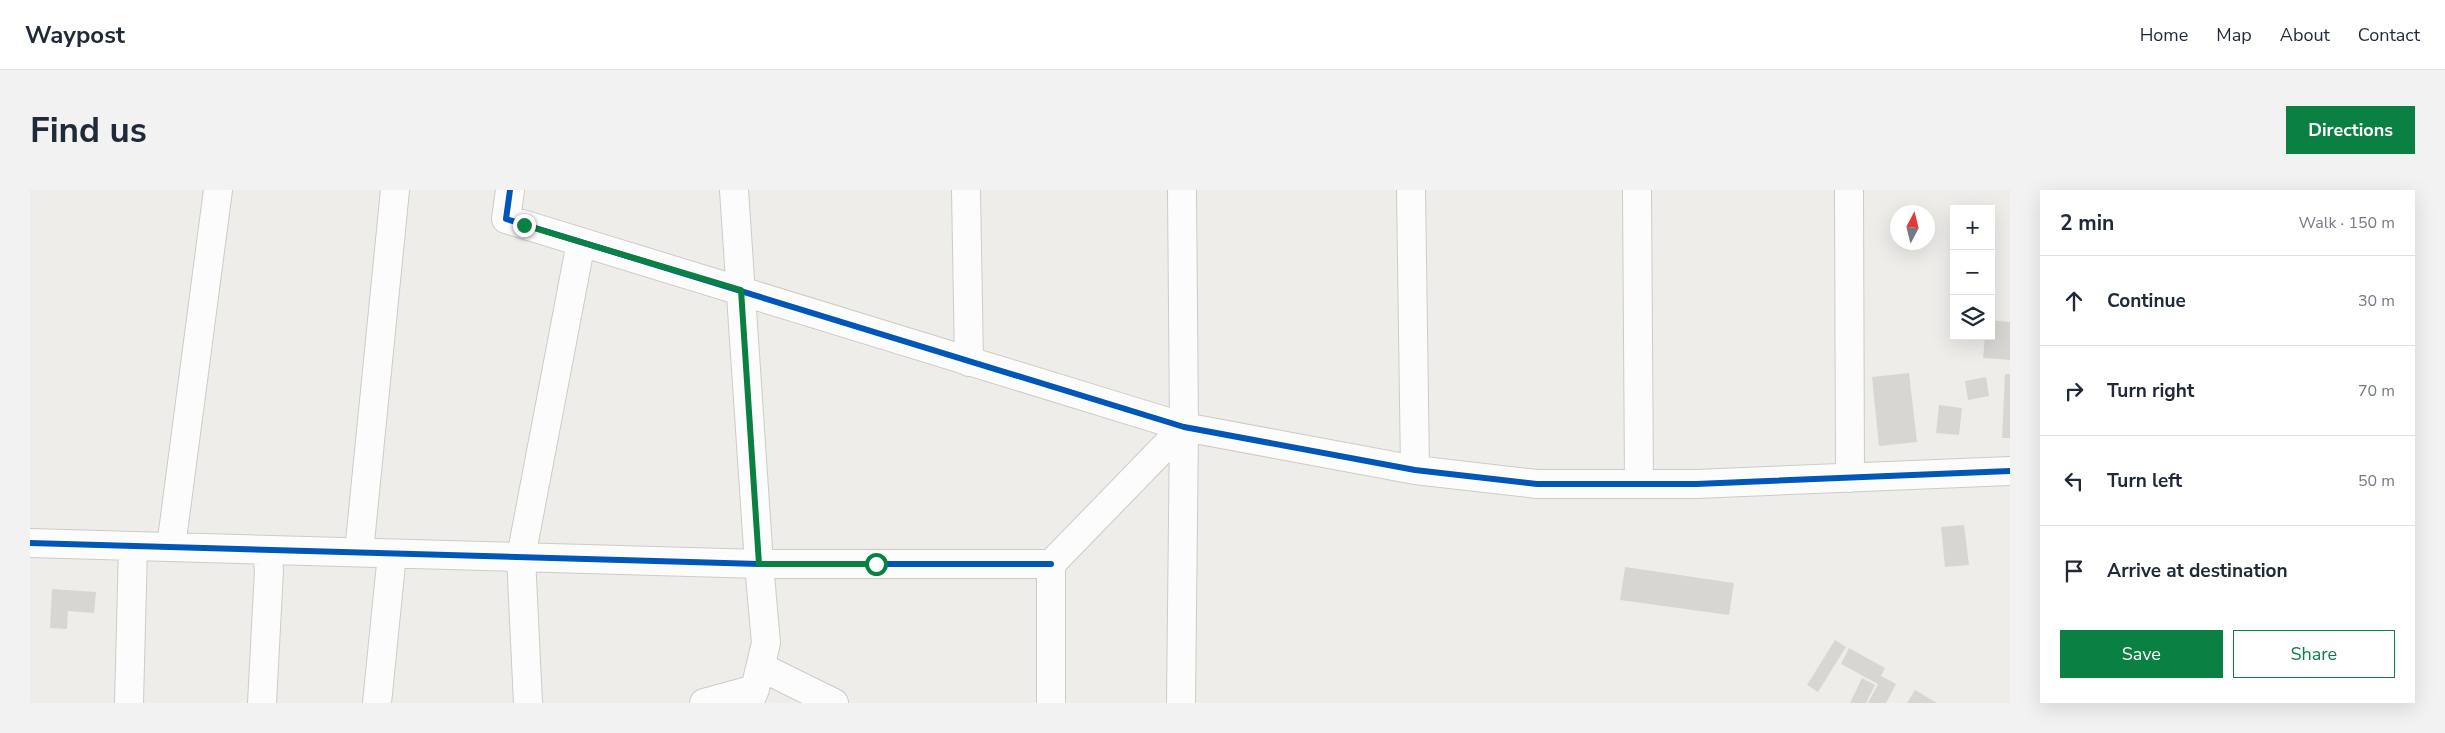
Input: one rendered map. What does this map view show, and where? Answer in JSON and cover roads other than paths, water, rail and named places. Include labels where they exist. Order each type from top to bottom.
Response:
[{"type":"street","points":[[171,547],[218,190]]},
{"type":"street","points":[[359,552],[396,190]]},
{"type":"street","points":[[510,190],[506,219],[1184,427],[1415,470],[1537,484],[1639,484],[2010,471]]},
{"type":"street","points":[[734,190],[766,643],[755,686]]},
{"type":"street","points":[[966,190],[969,362]]},
{"type":"street","points":[[1181,703],[1184,427],[1182,190]]},
{"type":"street","points":[[1411,190],[1415,470]]},
{"type":"street","points":[[1637,190],[1639,484]]},
{"type":"street","points":[[1849,190],[1850,478]]},
{"type":"street","points":[[528,703],[521,557],[581,242]]},
{"type":"street","points":[[1051,703],[1051,564],[1184,427]]},
{"type":"street","points":[[30,543],[759,564],[1051,564]]},
{"type":"street","points":[[129,703],[133,546]]},
{"type":"street","points":[[262,703],[269,570],[267,550]]},
{"type":"street","points":[[377,703],[392,554]]},
{"type":"street","points":[[704,703],[755,686],[834,703]]}]
